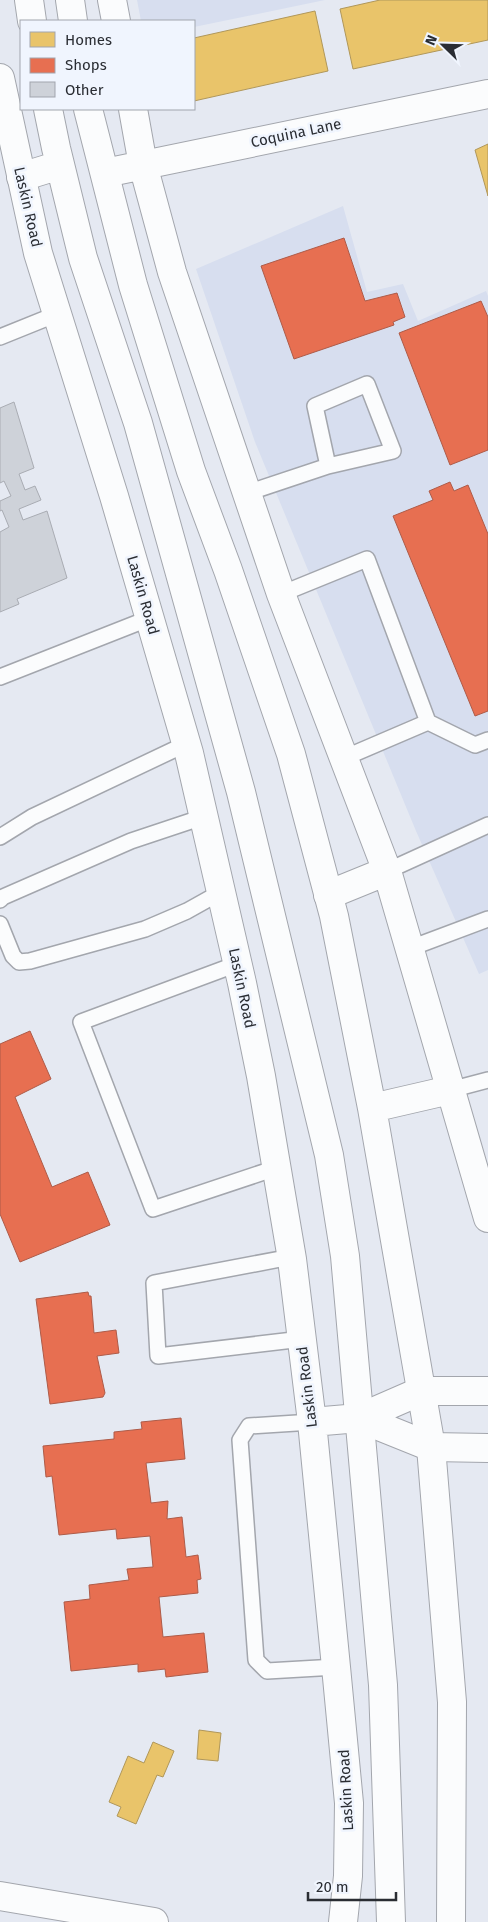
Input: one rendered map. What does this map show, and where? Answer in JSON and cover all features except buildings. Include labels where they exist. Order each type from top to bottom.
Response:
[{"type":"main road","points":[[29,0],[32,20]]},
{"type":"main road","points":[[70,0],[73,20]]},
{"type":"main road","points":[[112,0],[116,20]]},
{"type":"main road","name":"Laskin Road","points":[[0,78],[38,253],[114,496],[186,744],[221,892],[261,1076],[291,1257],[302,1339],[336,1667],[349,1803],[348,1876],[343,1922]]},
{"type":"main road","name":"Coquina Lane","points":[[104,173],[488,94]]},
{"type":"main road","points":[[48,110],[83,258],[138,423],[241,792],[329,1155],[345,1256],[383,1685],[391,1922]]},
{"type":"main road","points":[[88,110],[132,285],[191,471],[228,570],[291,754],[328,895],[372,1108],[431,1447],[452,1702],[451,1922]]},
{"type":"main road","points":[[133,110],[143,165],[172,272],[281,594],[387,871],[408,949],[488,1218]]},
{"type":"main road","points":[[21,177],[60,165]]},
{"type":"main road","points":[[328,895],[387,871]]},
{"type":"main road","points":[[372,1108],[450,1090]]},
{"type":"main road","points":[[312,1422],[359,1418],[422,1391],[488,1391]]},
{"type":"main road","points":[[359,1418],[431,1447],[488,1448]]},
{"type":"main road","points":[[0,1896],[104,1919],[154,1922]]},
{"type":"lane","points":[[0,337],[57,314]]},
{"type":"lane","points":[[247,493],[328,466],[393,451],[367,384],[315,406],[328,466]]},
{"type":"lane","points":[[281,594],[367,559],[428,722],[475,745],[488,740]]},
{"type":"lane","points":[[0,677],[150,618]]},
{"type":"lane","points":[[344,758],[428,722]]},
{"type":"lane","points":[[0,837],[32,817],[186,744]]},
{"type":"lane","points":[[0,900],[3,897],[131,841],[203,817]]},
{"type":"lane","points":[[387,871],[488,825]]},
{"type":"lane","points":[[0,924],[13,956],[19,962],[30,962],[145,929],[187,911],[221,892]]},
{"type":"lane","points":[[408,949],[488,919]]},
{"type":"lane","points":[[237,964],[81,1022],[153,1209],[276,1168]]},
{"type":"lane","points":[[450,1090],[488,1080]]},
{"type":"lane","points":[[291,1257],[154,1283],[158,1356],[302,1339]]},
{"type":"lane","points":[[312,1422],[248,1426],[240,1440],[256,1660],[266,1671],[336,1667]]},
{"type":"shaded area","points":[[137,0],[325,0],[195,27],[195,20],[141,20]]},
{"type":"shaded area","points":[[343,206],[367,292],[403,284],[418,321],[486,291],[488,296],[488,970],[479,974],[416,831],[255,442],[196,269]]}]
